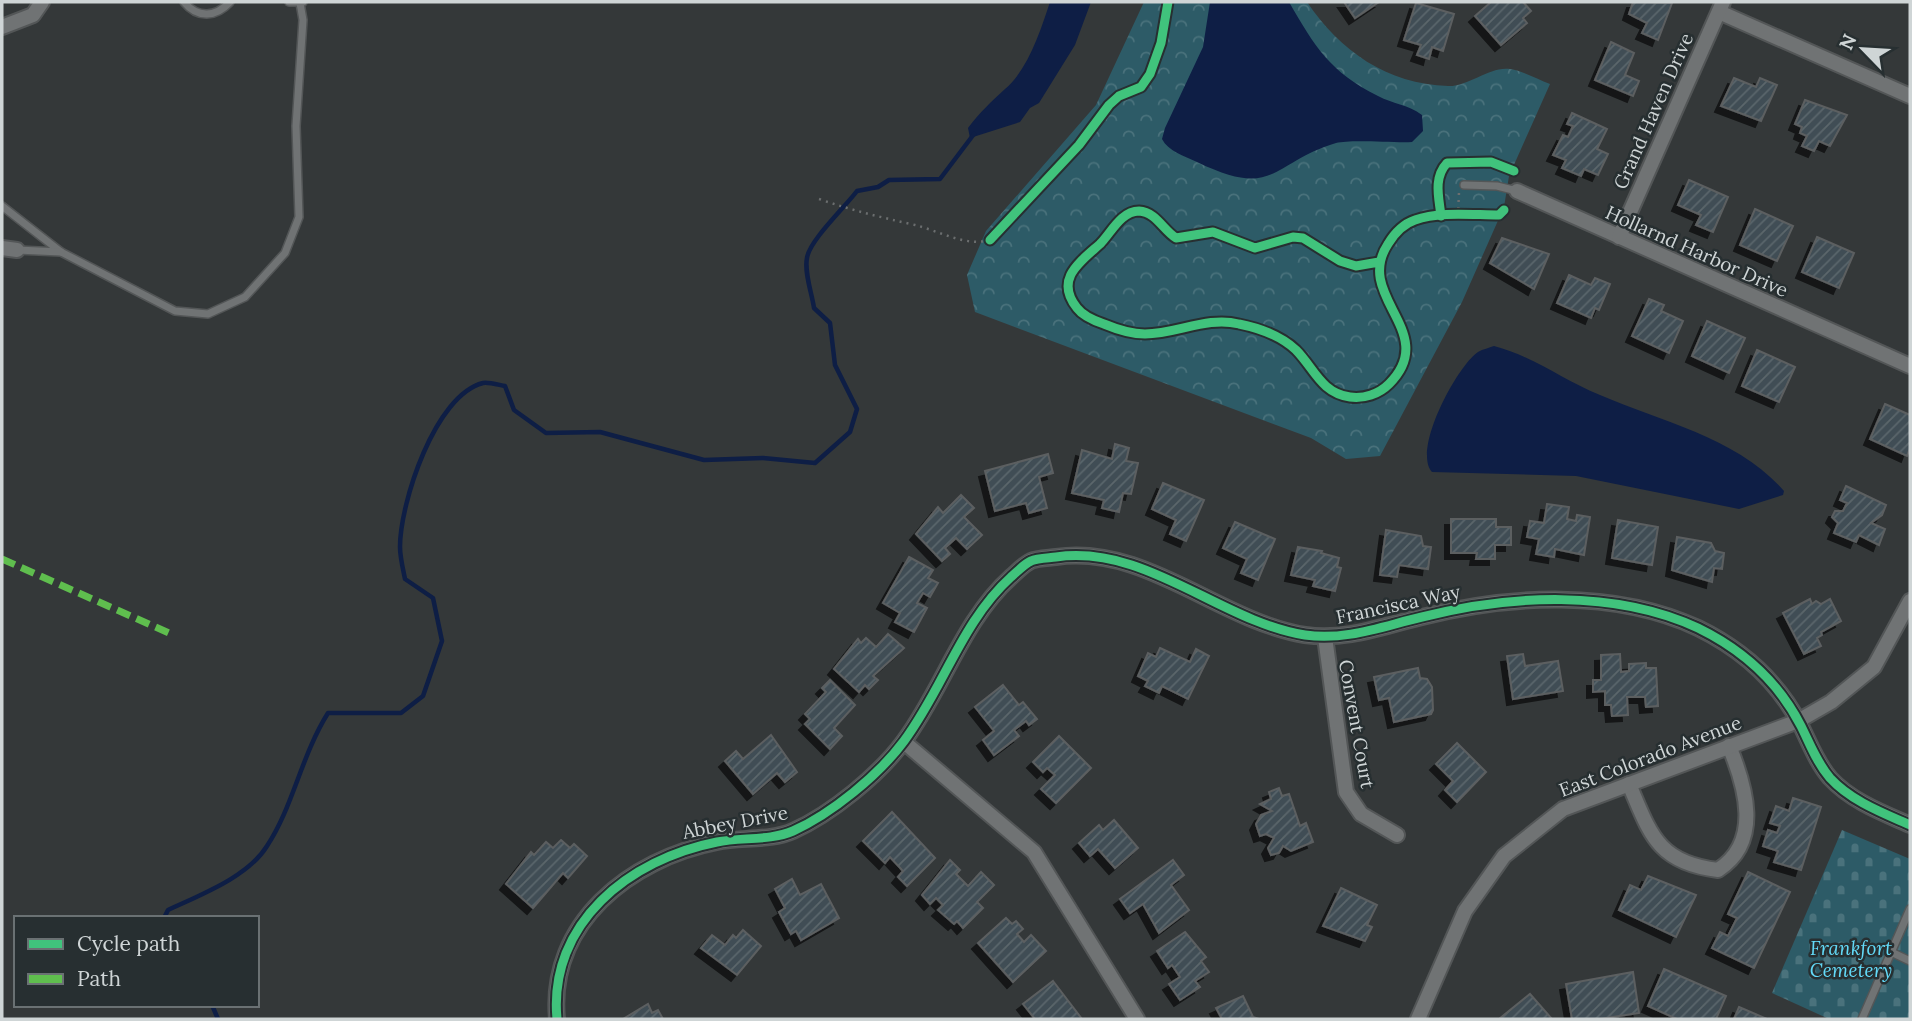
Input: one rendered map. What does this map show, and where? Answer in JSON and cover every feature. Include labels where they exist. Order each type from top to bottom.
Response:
[{"type":"street","points":[[2,27],[33,15],[42,2]]},
{"type":"street","points":[[1721,7],[1910,96]]},
{"type":"street","name":"Grand Haven Drive","points":[[1619,237],[1721,7]]},
{"type":"street","name":"Hollarnd Harbor Drive","points":[[1517,191],[1910,366]]},
{"type":"street","name":"Francisca Way","points":[[992,595],[1029,561],[1083,554],[1144,569],[1275,626],[1325,637],[1357,634],[1492,601],[1574,599],[1624,607],[1684,622],[1760,667],[1798,721],[1815,757],[1830,778],[1868,805],[1910,825]]},
{"type":"street","name":"Abbey Drive","points":[[557,1019],[554,991],[567,943],[600,899],[669,854],[718,842],[789,833],[839,805],[904,742],[992,595]]},
{"type":"street","name":"East Colorado Avenue","points":[[1418,1019],[1465,911],[1504,856],[1563,808],[1798,721],[1830,702],[1874,667],[1909,606]]},
{"type":"street","name":"Convent Court","points":[[1325,637],[1346,792],[1361,814],[1397,835]]},
{"type":"street","points":[[904,742],[1034,852],[1137,1019]]},
{"type":"street","points":[[1629,784],[1652,839],[1673,857],[1718,870],[1730,862],[1747,826],[1743,779],[1729,747]]},
{"type":"lane","points":[[184,2],[194,11],[210,15],[217,13],[230,2]]},
{"type":"lane","points":[[2,206],[61,252],[162,306],[188,314],[208,314],[245,297],[262,280],[290,243],[300,210],[296,126],[303,20],[302,2],[289,2]]},
{"type":"lane","name":"Hollarnd Harbor Drive","points":[[1464,185],[1497,186],[1517,191]]},
{"type":"lane","points":[[9,249],[61,252]]},
{"type":"lane","points":[[1862,1019],[1910,909]]},
{"type":"lane","points":[[1891,952],[1910,961]]},
{"type":"path","points":[[1464,185],[1457,195],[1454,216],[1472,215]]},
{"type":"path","points":[[820,199],[872,217],[917,225],[979,244],[993,237]]},
{"type":"green space","points":[[1144,2],[1307,2],[1334,36],[1350,50],[1367,62],[1405,79],[1448,86],[1502,69],[1510,69],[1550,84],[1509,176],[1504,207],[1462,302],[1380,456],[1346,459],[1311,438],[975,312],[967,275],[986,231],[1096,105]]},
{"type":"green space","name":"Frankfort Cemetery","points":[[1842,830],[1910,859],[1910,1019],[1829,1019],[1772,993]]},
{"type":"water","points":[[1050,2],[1091,2],[1075,45],[1039,103],[1030,108],[1020,122],[970,138],[968,128],[1013,81],[1027,60]]},
{"type":"water","points":[[1210,2],[1289,2],[1316,45],[1336,68],[1361,87],[1422,115],[1423,131],[1412,142],[1336,143],[1258,178],[1243,178],[1223,173],[1177,153],[1162,139],[1203,47]]},
{"type":"water","points":[[1494,346],[1535,362],[1600,395],[1722,444],[1765,473],[1784,491],[1783,495],[1739,509],[1576,476],[1432,472],[1427,461],[1428,446],[1432,428],[1449,390],[1469,360],[1478,352]]},
{"type":"building","points":[[1344,2],[1379,2],[1355,18]]},
{"type":"building","points":[[1491,2],[1523,2],[1531,11],[1523,18],[1527,23],[1501,45],[1475,16]]},
{"type":"building","points":[[1633,2],[1672,3],[1658,40],[1642,33],[1647,23],[1629,14]]},
{"type":"building","points":[[1416,3],[1454,14],[1443,51],[1432,47],[1429,59],[1417,55],[1421,45],[1404,40]]},
{"type":"building","points":[[1611,42],[1634,53],[1625,75],[1639,81],[1633,96],[1595,80]]},
{"type":"building","points":[[1734,78],[1756,87],[1760,78],[1777,85],[1761,121],[1721,106]]},
{"type":"building","points":[[1805,100],[1847,115],[1830,146],[1819,141],[1814,151],[1802,146],[1807,136],[1800,133],[1802,127],[1795,124]]},
{"type":"building","points":[[1572,113],[1607,129],[1597,149],[1608,154],[1598,175],[1584,169],[1581,176],[1562,168],[1566,160],[1553,155],[1563,135],[1568,137],[1573,126],[1567,124]]},
{"type":"building","points":[[1689,180],[1728,197],[1713,232],[1696,225],[1701,215],[1678,205]]},
{"type":"building","points":[[1755,209],[1793,226],[1777,261],[1740,245]]},
{"type":"building","points":[[1817,237],[1854,253],[1839,288],[1802,272]]},
{"type":"building","points":[[1502,238],[1549,254],[1534,289],[1490,263]]},
{"type":"building","points":[[1569,275],[1591,285],[1595,278],[1610,284],[1599,310],[1595,308],[1591,318],[1557,303]]},
{"type":"building","points":[[1649,299],[1664,305],[1661,311],[1683,321],[1669,353],[1632,336]]},
{"type":"building","points":[[1707,321],[1745,338],[1729,373],[1692,356]]},
{"type":"building","points":[[1757,350],[1795,367],[1779,402],[1742,386]]},
{"type":"building","points":[[1885,404],[1910,415],[1910,448],[1907,456],[1870,439]]},
{"type":"building","points":[[1115,444],[1129,448],[1126,461],[1138,463],[1131,494],[1123,493],[1119,512],[1102,508],[1104,500],[1072,493],[1082,450],[1112,459]]},
{"type":"building","points":[[1048,454],[1053,473],[1039,477],[1047,508],[1029,513],[1026,503],[995,511],[985,471]]},
{"type":"building","points":[[1163,483],[1204,500],[1186,541],[1170,534],[1176,520],[1152,509]]},
{"type":"building","points":[[1846,486],[1886,505],[1882,515],[1871,523],[1885,529],[1879,545],[1859,535],[1856,542],[1834,533],[1838,523],[1832,517],[1835,511],[1843,511],[1847,503],[1840,500]]},
{"type":"building","points":[[961,495],[974,508],[964,517],[982,535],[967,549],[956,538],[945,548],[950,554],[942,561],[916,534],[938,507],[943,513]]},
{"type":"building","points":[[1547,504],[1569,507],[1567,519],[1576,521],[1577,515],[1590,517],[1584,555],[1555,549],[1554,557],[1536,554],[1539,539],[1527,537],[1530,521],[1544,523]]},
{"type":"building","points":[[1451,519],[1496,519],[1496,527],[1511,527],[1511,545],[1495,545],[1495,559],[1476,559],[1477,553],[1451,553]]},
{"type":"building","points":[[1618,520],[1658,527],[1652,565],[1612,558]]},
{"type":"building","points":[[1235,522],[1275,539],[1258,580],[1241,573],[1247,559],[1223,548]]},
{"type":"building","points":[[1386,530],[1421,536],[1423,546],[1431,547],[1428,569],[1399,565],[1397,577],[1380,575]]},
{"type":"building","points":[[1677,537],[1711,543],[1715,551],[1724,553],[1722,569],[1714,568],[1712,582],[1672,570]]},
{"type":"building","points":[[1298,547],[1322,551],[1321,553],[1339,558],[1337,567],[1341,568],[1335,591],[1313,586],[1315,580],[1291,575]]},
{"type":"building","points":[[909,557],[933,570],[928,578],[938,583],[930,597],[923,593],[917,603],[927,608],[914,632],[895,622],[900,613],[883,603]]},
{"type":"building","points":[[1810,599],[1812,604],[1816,601],[1821,604],[1830,599],[1841,621],[1821,632],[1822,635],[1817,638],[1821,646],[1804,654],[1783,613]]},
{"type":"building","points":[[888,634],[904,648],[873,676],[878,680],[869,689],[865,685],[859,692],[834,669],[858,639],[861,643],[866,638],[876,647]]},
{"type":"building","points":[[1160,648],[1190,662],[1196,649],[1209,656],[1188,699],[1162,686],[1159,693],[1145,686],[1148,681],[1138,676],[1148,653],[1156,657]]},
{"type":"building","points":[[1523,654],[1525,666],[1558,661],[1563,691],[1513,699],[1507,656]]},
{"type":"building","points":[[1620,654],[1621,672],[1629,671],[1629,664],[1646,663],[1646,668],[1656,668],[1658,706],[1646,707],[1645,697],[1627,697],[1628,715],[1612,716],[1611,705],[1605,705],[1605,691],[1593,692],[1593,680],[1601,680],[1601,655]]},
{"type":"building","points":[[1418,668],[1420,678],[1427,679],[1432,687],[1433,710],[1431,714],[1394,722],[1389,698],[1379,700],[1374,677]]},
{"type":"building","points":[[830,680],[855,705],[834,728],[842,736],[830,749],[805,724],[810,719],[805,714],[826,692],[822,688]]},
{"type":"building","points":[[1003,685],[1019,705],[1023,702],[1037,719],[1029,725],[1026,721],[1014,730],[1019,736],[994,755],[983,740],[994,731],[975,707]]},
{"type":"building","points":[[771,735],[797,772],[785,782],[777,773],[753,794],[725,761],[736,751],[743,759]]},
{"type":"building","points":[[1059,736],[1091,768],[1056,803],[1041,789],[1055,775],[1047,768],[1043,772],[1033,762]]},
{"type":"building","points":[[1457,743],[1486,772],[1457,802],[1445,790],[1453,781],[1436,764]]},
{"type":"building","points":[[1279,788],[1282,796],[1289,794],[1300,826],[1306,823],[1313,842],[1291,851],[1283,846],[1279,853],[1271,855],[1268,848],[1274,838],[1266,834],[1260,836],[1256,824],[1261,815],[1272,811],[1260,804],[1271,799],[1269,792]]},
{"type":"building","points":[[1793,798],[1821,807],[1801,870],[1774,862],[1778,851],[1763,846],[1768,830],[1777,833],[1780,826],[1770,823],[1776,806],[1789,811]]},
{"type":"building","points":[[892,812],[935,858],[907,886],[898,877],[903,871],[890,857],[885,863],[863,841]]},
{"type":"building","points":[[1114,820],[1138,848],[1115,868],[1098,849],[1090,856],[1079,843],[1099,825],[1103,830]]},
{"type":"building","points":[[561,840],[570,848],[574,844],[587,856],[568,878],[563,873],[533,908],[506,884],[531,852],[534,855],[546,842],[553,848]]},
{"type":"building","points":[[950,860],[960,870],[956,874],[968,886],[981,872],[994,885],[977,902],[983,908],[963,928],[957,921],[954,924],[938,910],[943,905],[936,898],[930,904],[922,895]]},
{"type":"building","points":[[1173,860],[1184,875],[1171,885],[1189,910],[1159,933],[1143,904],[1130,913],[1120,899]]},
{"type":"building","points":[[1748,872],[1790,892],[1754,968],[1712,948],[1720,932],[1728,936],[1737,918],[1728,914]]},
{"type":"building","points":[[1648,876],[1696,895],[1676,937],[1619,910],[1630,885],[1641,890]]},
{"type":"building","points":[[792,879],[800,895],[821,884],[839,918],[801,940],[796,931],[791,934],[779,912],[785,908],[775,889]]},
{"type":"building","points":[[1341,888],[1377,905],[1367,925],[1372,927],[1365,941],[1323,926]]},
{"type":"building","points":[[1006,918],[1012,924],[1016,921],[1023,929],[1017,934],[1024,942],[1031,935],[1046,951],[1013,982],[978,943]]},
{"type":"building","points":[[743,930],[761,946],[737,975],[701,948],[712,935],[725,945],[733,935],[736,938]]},
{"type":"building","points":[[1185,932],[1206,957],[1201,961],[1209,972],[1195,981],[1200,987],[1180,1000],[1169,984],[1180,977],[1172,965],[1168,968],[1157,951]]},
{"type":"building","points":[[1664,969],[1726,996],[1716,1019],[1677,1019],[1648,1006]]},
{"type":"building","points":[[1633,972],[1639,1013],[1600,1019],[1572,1019],[1566,984]]},
{"type":"building","points":[[1053,981],[1082,1019],[1035,1019],[1023,1004]]},
{"type":"building","points":[[1530,994],[1552,1019],[1499,1019]]},
{"type":"building","points":[[1243,996],[1253,1017],[1259,1019],[1222,1019],[1216,1008]]},
{"type":"building","points":[[648,1004],[652,1013],[658,1010],[663,1019],[623,1019]]},
{"type":"building","points":[[1739,1007],[1767,1019],[1734,1019]]},
{"type":"waterway","points":[[165,916],[168,910],[236,876],[259,857],[276,831],[311,746],[328,713],[401,713],[423,696],[442,641],[433,598],[405,579],[400,551],[402,528],[406,504],[424,453],[450,408],[466,392],[483,383],[505,386],[514,410],[546,433],[600,432],[704,460],[763,458],[815,463],[850,432],[857,409],[835,365],[830,323],[814,308],[807,270],[809,251],[857,191],[878,187],[889,180],[940,179],[974,134]]},
{"type":"waterway","points":[[213,1007],[218,1019]]},
{"type":"marked path","points":[[2,559],[169,633]]},
{"type":"cycle path","points":[[990,240],[1079,145],[1109,105],[1119,96],[1141,87],[1150,74],[1161,43],[1168,2]]},
{"type":"cycle path","points":[[1441,216],[1438,182],[1447,163],[1491,162],[1514,171]]},
{"type":"cycle path","points":[[1379,262],[1356,266],[1340,261],[1303,238],[1293,237],[1255,248],[1213,232],[1176,238],[1155,218],[1139,211],[1122,219],[1078,265],[1072,272],[1068,288],[1071,298],[1082,313],[1129,332],[1157,333],[1215,322],[1262,330],[1296,350],[1319,379],[1332,390],[1350,397],[1366,396],[1381,391],[1389,384],[1402,365],[1406,348],[1402,331],[1381,281],[1380,263],[1393,237],[1407,224],[1424,217],[1456,214],[1499,215],[1504,210]]},
{"type":"cycle path","points":[[557,1019],[558,985],[566,953],[581,925],[601,901],[626,880],[654,863],[717,842],[775,836],[793,831],[823,815],[853,792],[881,767],[904,741],[966,635],[994,595],[1023,566],[1039,559],[1089,556],[1121,562],[1152,572],[1242,615],[1305,635],[1335,636],[1364,632],[1455,610],[1525,601],[1597,602],[1666,615],[1698,628],[1730,646],[1758,668],[1792,710],[1817,760],[1830,778],[1857,800],[1910,825]]}]
